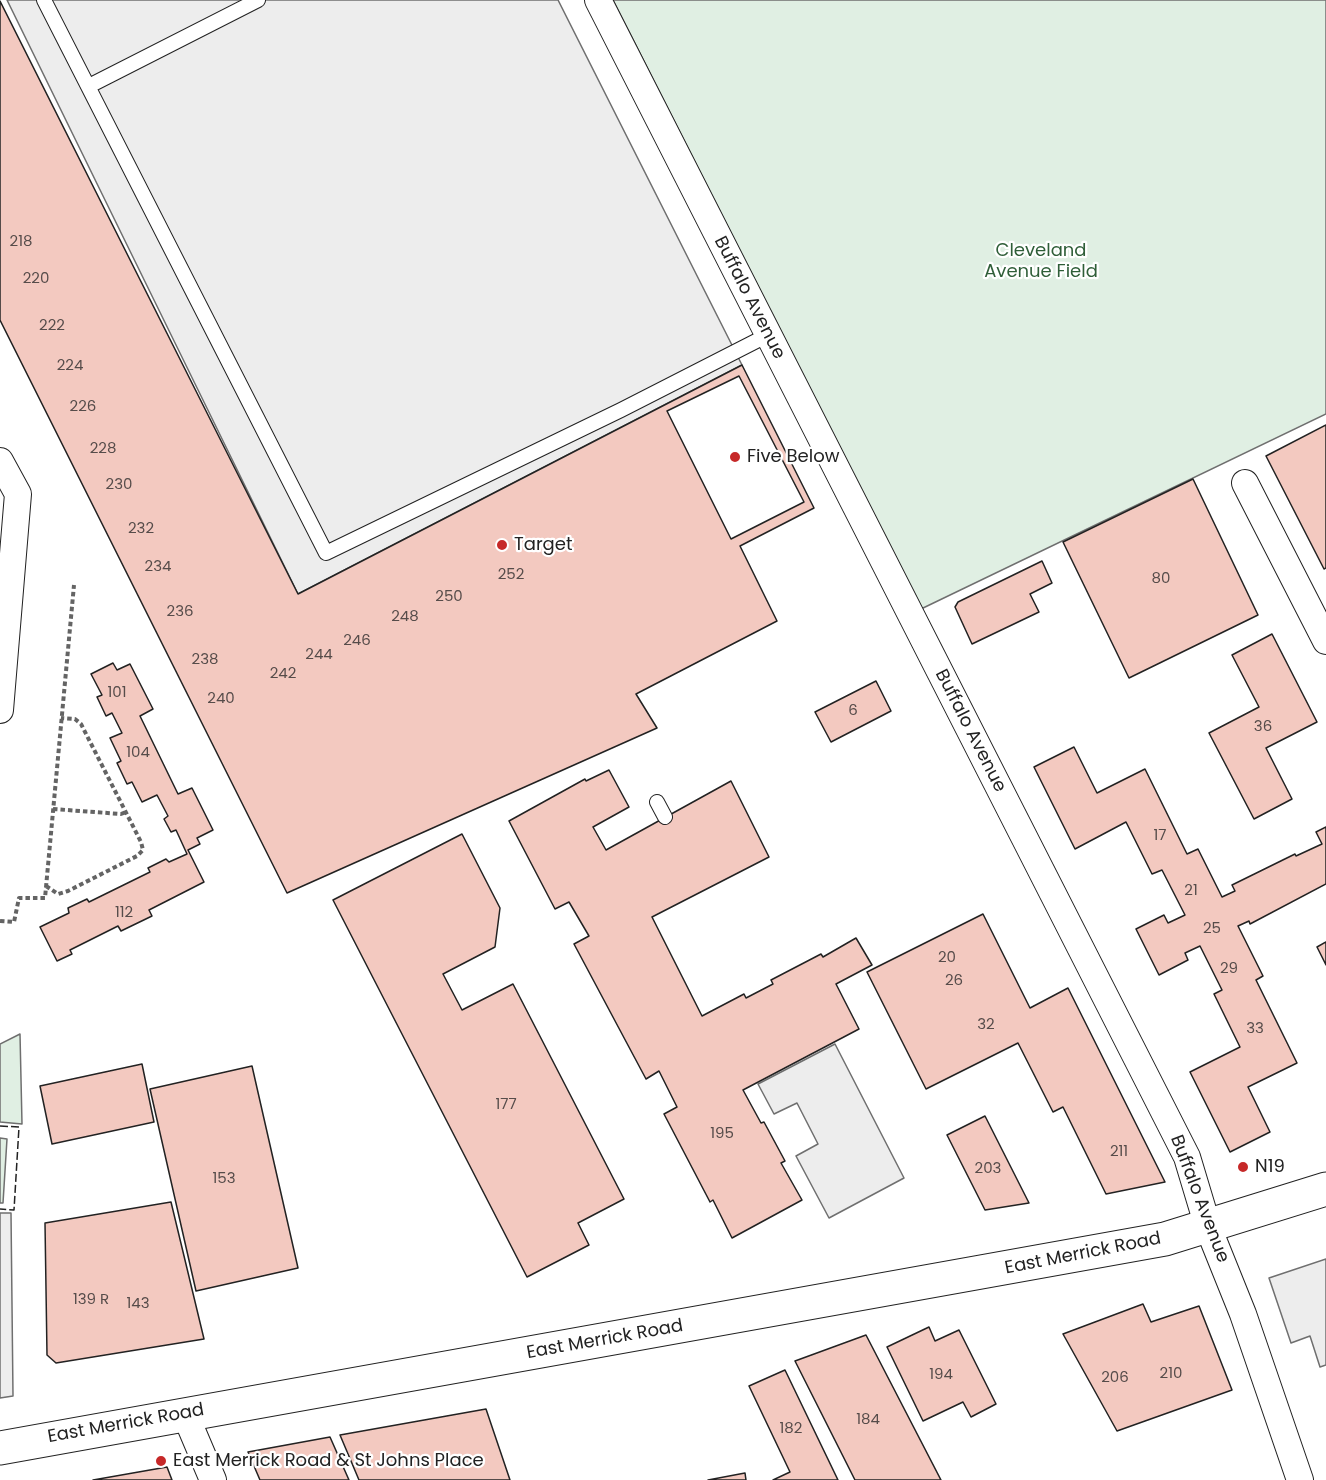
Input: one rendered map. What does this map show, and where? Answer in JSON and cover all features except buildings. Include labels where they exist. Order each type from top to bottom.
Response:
[{"type":"main road","name":"East Merrick Road","points":[[0,1448],[1165,1239],[1326,1189]]},
{"type":"street","name":"Buffalo Avenue","points":[[598,0],[1187,1157],[1208,1227],[1243,1314],[1300,1480]]},
{"type":"street","points":[[0,461],[18,494],[0,710]]},
{"type":"street","points":[[1245,483],[1326,641]]},
{"type":"street","points":[[185,1414],[213,1480]]},
{"type":"lane","points":[[44,0],[326,553],[621,410],[768,335]]},
{"type":"lane","points":[[89,86],[258,0]]},
{"type":"lane","points":[[657,802],[665,817]]},
{"type":"path","points":[[0,921],[14,922],[19,898],[45,898],[74,585]]},
{"type":"path","points":[[46,886],[58,894],[68,891],[137,856],[143,850],[81,724],[75,719],[61,718]]},
{"type":"path","points":[[53,809],[121,814],[126,812]]},
{"type":"green space","name":"Cleveland Avenue Field","points":[[613,0],[1326,0],[1326,414],[921,609]]},
{"type":"green space","points":[[20,1034],[22,1124],[0,1122],[0,1044]]},
{"type":"green space","points":[[0,1138],[7,1139],[3,1203],[0,1203]]},
{"type":"shaded area","points":[[7,0],[558,0],[742,365],[298,594]]},
{"type":"shaded area","points":[[835,1044],[904,1178],[829,1218],[796,1156],[818,1144],[797,1103],[774,1114],[758,1084]]},
{"type":"shaded area","points":[[0,1213],[11,1213],[13,1396],[0,1398]]},
{"type":"shaded area","points":[[1326,1259],[1326,1365],[1320,1367],[1310,1336],[1291,1343],[1269,1278]]},
{"type":"fence","points":[[0,1126],[19,1127],[14,1210],[0,1209]]},
{"type":"place","name":"Five Below","points":[[735,457]]},
{"type":"place","name":"Target","points":[[502,545]]},
{"type":"place","name":"N19","points":[[1243,1167]]},
{"type":"place","name":"East Merrick Road & St Johns Place","points":[[161,1461]]}]
